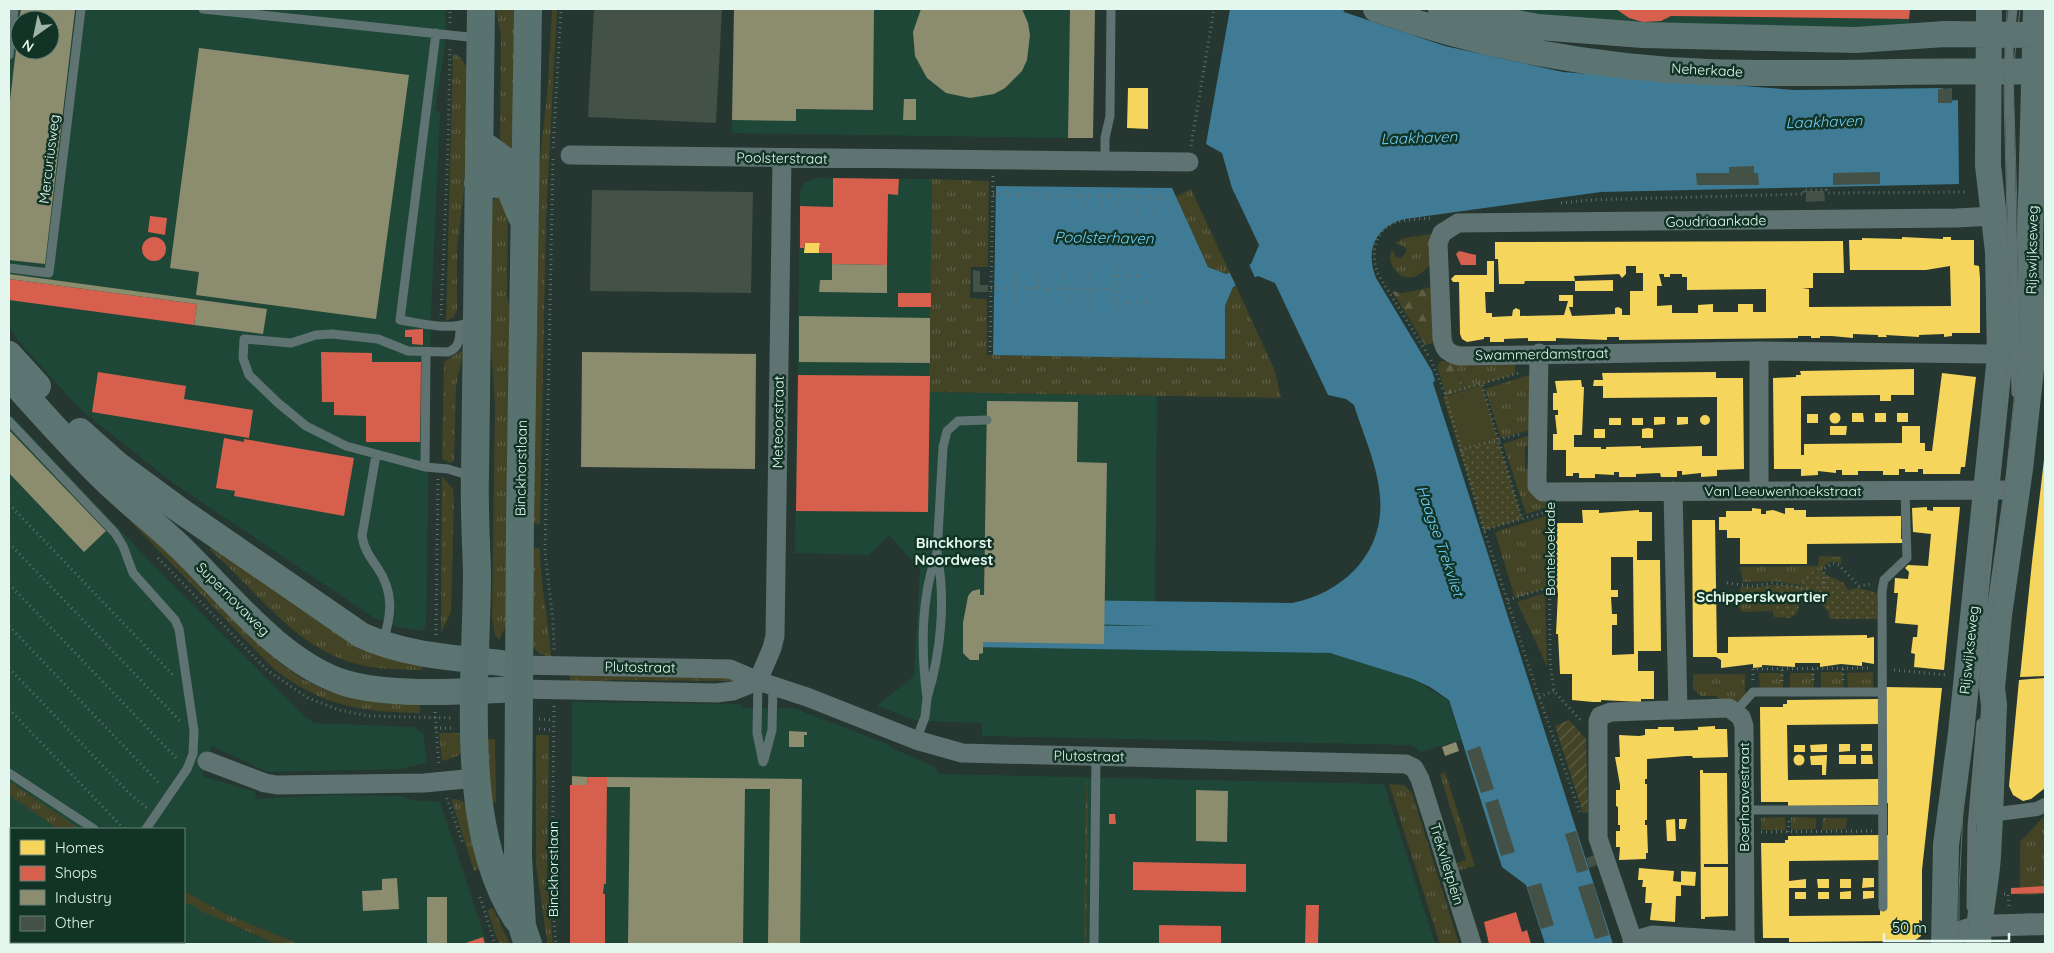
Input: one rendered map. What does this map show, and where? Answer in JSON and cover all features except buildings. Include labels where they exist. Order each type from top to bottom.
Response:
[{"type":"main road","name":"Binckhorstlaan","points":[[481,9],[478,182],[468,324],[475,477],[476,778],[483,823],[495,870],[503,894],[525,935]]},
{"type":"main road","name":"Binckhorstlaan","points":[[525,935],[518,857],[528,9]]},
{"type":"main road","name":"Neherkade","points":[[1376,9],[1442,30],[1499,44],[1602,61],[1676,70],[2015,81]]},
{"type":"main road","name":"Rijswijkseweg","points":[[1963,939],[1988,857],[1994,706],[1986,700],[1999,615],[2012,482],[2032,360],[2020,218],[2000,189],[2015,81],[2014,29],[2036,9]]},
{"type":"main road","points":[[1451,10],[1538,27],[1652,36],[1856,40],[2014,29]]},
{"type":"main road","name":"Rijswijkseweg","points":[[2014,29],[2015,81],[2000,189],[2020,218]]},
{"type":"main road","points":[[479,142],[506,162],[525,163]]},
{"type":"main road","points":[[478,182],[509,186],[525,223]]},
{"type":"main road","name":"Rijswijkseweg","points":[[1963,939],[1946,844],[1961,733],[1985,490],[2007,350],[1999,265],[2020,218]]},
{"type":"main road","points":[[9,354],[83,434],[116,464],[343,624],[382,644],[415,653],[475,659],[519,677]]},
{"type":"main road","name":"Supernovaweg","points":[[9,377],[106,482],[177,544],[294,658],[325,675],[353,685],[385,689],[475,691],[519,677]]},
{"type":"street","name":"Poolsterstraat","points":[[570,155],[1189,162]]},
{"type":"street","name":"Meteoorstraat","points":[[765,683],[775,636],[782,158]]},
{"type":"street","name":"Goudriaankade","points":[[1438,225],[1458,223],[2020,218]]},
{"type":"street","name":"Swammerdamstraat","points":[[1438,225],[1444,347],[1449,353],[1459,356],[1539,360],[1759,352],[1988,354],[2007,350]]},
{"type":"street","points":[[1759,352],[1759,491]]},
{"type":"street","name":"Bontekoekade","points":[[1539,360],[1538,486],[1549,501]]},
{"type":"street","name":"Van Leeuwenhoekstraat","points":[[1549,501],[1673,491],[1985,490],[2012,482]]},
{"type":"street","points":[[1673,491],[1678,710]]},
{"type":"street","name":"Plutostraat","points":[[519,677],[716,693],[765,683],[916,740],[967,753],[1400,763],[1414,768],[1422,784]]},
{"type":"street","points":[[1736,711],[1730,708],[1612,712],[1603,714],[1598,720],[1598,838],[1633,942],[1653,935],[1732,940],[1746,944]]},
{"type":"street","name":"Boerhaavestraat","points":[[1736,711],[1741,717],[1744,726],[1746,944]]},
{"type":"street","points":[[200,758],[265,783],[276,785],[442,782],[476,778]]},
{"type":"street","name":"Trekvlietplein","points":[[1422,784],[1472,944]]},
{"type":"street","points":[[1990,815],[2037,809],[2045,804]]},
{"type":"street","points":[[1963,939],[2045,924]]},
{"type":"lane","points":[[9,54],[14,9]]},
{"type":"lane","name":"Mercuriusweg","points":[[9,268],[49,273],[81,9]]},
{"type":"lane","points":[[203,9],[480,38]]},
{"type":"lane","points":[[1104,162],[1105,138],[1110,116],[1111,9]]},
{"type":"lane","name":"Rijswijkseweg","points":[[2013,9],[2014,29]]},
{"type":"lane","points":[[436,34],[400,320],[468,324]]},
{"type":"lane","name":"Binckhorstlaan","points":[[426,352],[452,351],[458,344],[468,324]]},
{"type":"lane","points":[[425,467],[426,352],[405,351],[374,338],[332,334],[316,335],[291,343],[244,339],[246,370],[259,386],[288,413],[331,440],[376,455],[425,467],[448,469],[475,477]]},
{"type":"lane","name":"Rijswijkseweg","points":[[2007,350],[2015,406]]},
{"type":"lane","points":[[916,740],[925,717],[927,698],[936,668],[942,578],[937,553],[943,447],[947,431],[958,421],[987,420]]},
{"type":"lane","points":[[9,421],[115,533],[123,546],[133,573],[175,620],[180,635],[194,736],[200,758],[187,770],[171,790],[156,818],[147,828]]},
{"type":"lane","points":[[376,455],[362,536],[365,549],[385,581],[390,597],[390,617],[382,644]]},
{"type":"lane","points":[[1883,907],[1877,810],[1884,580],[1907,558],[1905,490]]},
{"type":"lane","points":[[927,698],[923,666],[928,577],[937,553]]},
{"type":"lane","points":[[765,683],[772,730],[763,762],[757,733],[765,683]]},
{"type":"lane","points":[[1736,711],[1753,692],[1881,692]]},
{"type":"lane","name":"Rijswijkseweg","points":[[1963,939],[1970,905],[1972,827],[1986,700]]},
{"type":"lane","points":[[1094,944],[1096,756]]},
{"type":"lane","points":[[9,773],[92,828]]},
{"type":"lane","points":[[1744,810],[1877,810]]},
{"type":"path","name":"Binckhorstlaan","points":[[554,652],[545,536],[550,213],[561,9]]},
{"type":"path","points":[[1189,162],[1214,9]]},
{"type":"path","points":[[990,352],[993,161]]},
{"type":"path","points":[[1559,203],[1588,200],[1804,194],[1803,190],[1826,190],[1826,193],[2000,189]]},
{"type":"path","points":[[993,194],[1166,197]]},
{"type":"path","points":[[1016,195],[1017,209]]},
{"type":"path","points":[[1033,195],[1033,210]]},
{"type":"path","points":[[1049,195],[1049,210]]},
{"type":"path","points":[[1066,196],[1066,213]]},
{"type":"path","points":[[1084,196],[1084,213]]},
{"type":"path","points":[[1102,196],[1102,213]]},
{"type":"path","points":[[1119,213],[1120,196]]},
{"type":"path","points":[[1137,196],[1137,214]]},
{"type":"path","points":[[1154,214],[1155,197]]},
{"type":"path","points":[[1438,225],[1396,222],[1384,230],[1376,242],[1373,254],[1374,266],[1432,363],[1445,394],[1484,530],[1539,697],[1581,815]]},
{"type":"path","points":[[1116,261],[1116,317]]},
{"type":"path","points":[[1039,263],[1039,288]]},
{"type":"path","points":[[1064,263],[1064,289]]},
{"type":"path","points":[[1089,263],[1091,312]]},
{"type":"path","points":[[1016,265],[1016,303]]},
{"type":"path","points":[[1116,276],[1144,276]]},
{"type":"path","points":[[991,288],[1116,290]]},
{"type":"path","points":[[1033,288],[1033,306]]},
{"type":"path","points":[[1050,288],[1050,307]]},
{"type":"path","points":[[1069,289],[1069,309]]},
{"type":"path","points":[[1116,302],[1147,303]]},
{"type":"path","points":[[1445,394],[1482,385],[1539,360]]},
{"type":"path","points":[[1482,385],[1522,519]]},
{"type":"path","points":[[1460,450],[1538,429]]},
{"type":"path","points":[[1484,530],[1522,519],[1549,501]]},
{"type":"path","name":"Bontekoekade","points":[[1549,501],[1550,661],[1554,691]]},
{"type":"path","points":[[9,504],[188,691]]},
{"type":"path","points":[[9,543],[194,736]]},
{"type":"path","points":[[1727,583],[1752,586],[1779,584],[1794,586],[1817,594],[1823,591],[1826,585],[1824,569],[1833,563],[1839,565],[1859,586],[1867,586],[1884,580]]},
{"type":"path","points":[[9,584],[187,770]]},
{"type":"path","points":[[1508,600],[1550,587]]},
{"type":"path","points":[[9,626],[160,784]]},
{"type":"path","points":[[9,668],[130,794],[139,799],[156,818]]},
{"type":"path","points":[[1753,692],[1752,669],[1882,668],[1951,676]]},
{"type":"path","points":[[1539,697],[1554,691],[1576,717],[1598,734]]},
{"type":"path","points":[[435,704],[436,752],[442,782],[464,847]]},
{"type":"path","name":"Binckhorstlaan","points":[[554,704],[552,898],[556,944]]},
{"type":"path","points":[[9,709],[123,828]]},
{"type":"path","points":[[434,717],[459,718]]},
{"type":"path","points":[[537,719],[553,720]]},
{"type":"path","points":[[1744,831],[1873,830],[1877,810]]},
{"type":"path","points":[[479,894],[495,944]]},
{"type":"shaded area","points":[[9,9],[446,9],[445,46],[435,110],[440,112],[431,314],[426,624],[423,631],[397,627],[373,617],[173,483],[81,410],[20,343],[9,326]]},
{"type":"shaded area","points":[[734,9],[1070,9],[1068,138],[732,133]]},
{"type":"shaded area","points":[[1508,9],[1910,9],[1909,25],[1852,29],[1640,26],[1542,16]]},
{"type":"shaded area","points":[[815,178],[932,179],[930,392],[1157,396],[1155,602],[1162,626],[1343,656],[1413,679],[1448,700],[1461,740],[1421,752],[1412,745],[982,736],[982,723],[918,721],[877,706],[914,676],[920,569],[889,535],[869,555],[795,553],[800,192],[803,184]]},
{"type":"shaded area","points":[[9,413],[163,575],[303,715],[314,723],[412,727],[423,733],[427,763],[400,769],[268,772],[212,746],[202,776],[256,792],[255,799],[330,795],[402,796],[411,800],[440,802],[487,944],[299,944],[224,913],[185,892],[185,828],[10,828],[10,943],[185,943],[185,903],[193,905],[222,921],[276,944],[9,944]]},
{"type":"shaded area","points":[[572,702],[741,704],[741,708],[793,708],[890,745],[889,747],[931,765],[940,774],[1384,784],[1435,944],[570,944]]},
{"type":"green space","points":[[496,9],[519,9],[513,150],[500,143],[501,36]]},
{"type":"green space","points":[[552,9],[557,9],[546,217],[540,524],[534,523],[530,490],[535,207],[548,85]]},
{"type":"green space","points":[[453,53],[461,58],[467,68],[466,174],[457,250],[457,310],[454,317],[446,321]]},
{"type":"green space","points":[[932,179],[989,181],[988,267],[971,267],[970,298],[987,299],[987,355],[1225,359],[1225,306],[1233,287],[1236,286],[1275,371],[1281,398],[929,392]]},
{"type":"green space","points":[[1191,189],[1230,273],[1226,274],[1208,267],[1175,197]]},
{"type":"green space","points":[[498,196],[508,204],[507,296],[511,313],[507,623],[499,640],[495,635],[492,619],[495,405],[489,321],[491,202]]},
{"type":"green space","points":[[1432,234],[1433,262],[1414,277],[1408,278],[1399,274],[1392,265],[1390,255],[1392,250],[1396,257],[1401,258],[1407,251],[1405,247],[1396,243],[1404,238]]},
{"type":"green space","points":[[1433,287],[1434,343],[1425,345],[1392,291],[1402,293]]},
{"type":"green space","points":[[460,351],[463,352],[456,386],[454,461],[451,463],[442,459],[444,362]]},
{"type":"green space","points":[[1441,361],[1455,363],[1464,390],[1446,395],[1437,366]]},
{"type":"green space","points":[[1455,363],[1515,363],[1515,374],[1464,390]]},
{"type":"green space","points":[[1532,374],[1534,429],[1501,438],[1485,389]]},
{"type":"green space","points":[[9,384],[262,647],[281,663],[317,686],[335,693],[374,701],[420,703],[420,713],[379,711],[326,699],[309,691],[274,669],[66,455]]},
{"type":"green space","points":[[1482,385],[1498,440],[1460,450],[1443,397]]},
{"type":"green space","points":[[1533,434],[1533,446],[1525,446],[1525,469],[1534,469],[1546,501],[1546,508],[1526,514],[1503,444]]},
{"type":"green space","points":[[1498,440],[1522,519],[1484,530],[1460,450]]},
{"type":"green space","points":[[442,476],[453,489],[454,501],[451,612],[441,633]]},
{"type":"green space","points":[[1546,516],[1546,588],[1515,598],[1495,532]]},
{"type":"green space","points":[[213,546],[422,663],[422,670],[365,666],[334,656],[314,645],[277,616],[210,550]]},
{"type":"green space","points":[[534,548],[540,548],[541,576],[551,657],[540,654],[532,647],[527,615]]},
{"type":"green space","points":[[1819,556],[1841,557],[1842,564],[1833,561],[1825,565],[1821,572],[1816,570],[1806,586],[1775,581],[1743,582],[1740,567],[1818,566]]},
{"type":"green space","points":[[1816,570],[1844,583],[1848,590],[1858,588],[1877,593],[1877,619],[1830,619],[1828,611],[1818,600],[1800,603],[1796,614],[1790,618],[1774,617],[1771,602],[1733,603],[1742,586],[1753,588],[1771,585],[1806,586],[1804,579],[1808,571]]},
{"type":"green space","points":[[1545,593],[1547,666],[1517,602]]},
{"type":"green space","points":[[1771,602],[1773,611],[1743,612],[1733,603]]},
{"type":"green space","points":[[1821,672],[1843,672],[1844,688],[1821,688]]},
{"type":"green space","points":[[1873,672],[1873,688],[1848,688],[1847,673]]},
{"type":"green space","points":[[1759,673],[1783,673],[1783,688],[1760,689]]},
{"type":"green space","points":[[1790,673],[1814,673],[1814,688],[1790,688]]},
{"type":"green space","points":[[570,674],[744,677],[744,681],[612,680],[570,684]]},
{"type":"green space","points":[[1693,674],[1745,674],[1745,703],[1718,703],[1717,696],[1701,696],[1693,689]]},
{"type":"green space","points":[[1569,720],[1586,739],[1588,812],[1583,813],[1555,726]]},
{"type":"green space","points":[[439,733],[466,733],[460,755],[442,761]]},
{"type":"green space","points":[[536,735],[549,735],[547,879],[553,944],[547,944],[536,865]]},
{"type":"green space","points":[[482,739],[495,739],[496,802],[488,803]]},
{"type":"green space","points":[[1445,772],[1475,866],[1456,871],[1454,864],[1466,860],[1440,774]]},
{"type":"green space","points":[[1086,778],[1088,810],[1086,944],[1084,944]]},
{"type":"green space","points":[[9,781],[79,828],[57,828],[9,795]]},
{"type":"green space","points":[[1389,784],[1404,785],[1412,793],[1459,944],[1440,944]]},
{"type":"green space","points":[[451,799],[461,801],[468,806],[473,815],[476,825],[480,869],[474,871]]},
{"type":"green space","points":[[2045,815],[2045,894],[2020,895],[2020,842]]},
{"type":"green space","points":[[1785,817],[1786,830],[1761,830],[1761,818]]},
{"type":"green space","points":[[1791,817],[1816,818],[1816,829],[1791,830]]},
{"type":"green space","points":[[1823,818],[1847,818],[1846,829],[1822,830]]},
{"type":"green space","points":[[185,892],[224,913],[299,944],[276,944],[201,911],[193,905],[185,903]]},
{"type":"green space","points":[[493,908],[510,944],[499,944],[487,910]]},
{"type":"water","points":[[1230,9],[1343,9],[1344,12],[1445,46],[1563,72],[1795,90],[1943,88],[1943,101],[1958,100],[1961,184],[1601,192],[1405,219],[1386,227],[1375,241],[1372,249],[1372,258],[1376,278],[1432,371],[1435,380],[1433,383],[1613,944],[1545,944],[1526,885],[1502,867],[1449,700],[1430,687],[1413,679],[1330,653],[972,647],[972,625],[1159,626],[972,621],[973,599],[1292,603],[1311,598],[1344,580],[1368,552],[1376,535],[1380,517],[1379,485],[1354,405],[1346,399],[1328,395],[1275,283],[1258,276],[1233,287],[1225,306],[1225,359],[993,355],[996,186],[1172,188],[1208,267],[1226,274],[1251,264],[1259,245],[1232,188],[1222,153],[1206,144]]},
{"type":"pier","points":[[1958,98],[1961,101],[2045,99],[2045,157],[1963,158],[1964,184],[1959,187]]},
{"type":"pier","points":[[1248,262],[1256,280],[1237,288],[1229,271]]},
{"type":"tram line","points":[[1959,944],[1959,891],[1964,791],[2010,342],[2004,94],[2007,9]]},
{"type":"tram line","points":[[1968,944],[1972,805],[2019,352],[2020,314],[2013,71],[2020,9]]},
{"type":"district","name":"Binckhorst Noordwest","points":[[954,552]]},
{"type":"district","name":"Schipperskwartier","points":[[1762,597]]},
{"type":"water label","name":"Laakhaven","points":[[1824,122]]},
{"type":"water label","name":"Laakhaven","points":[[1419,138]]},
{"type":"water label","name":"Poolsterhaven","points":[[1104,238]]},
{"type":"water label","name":"Haagse Trekvliet","points":[[1440,541]]}]
